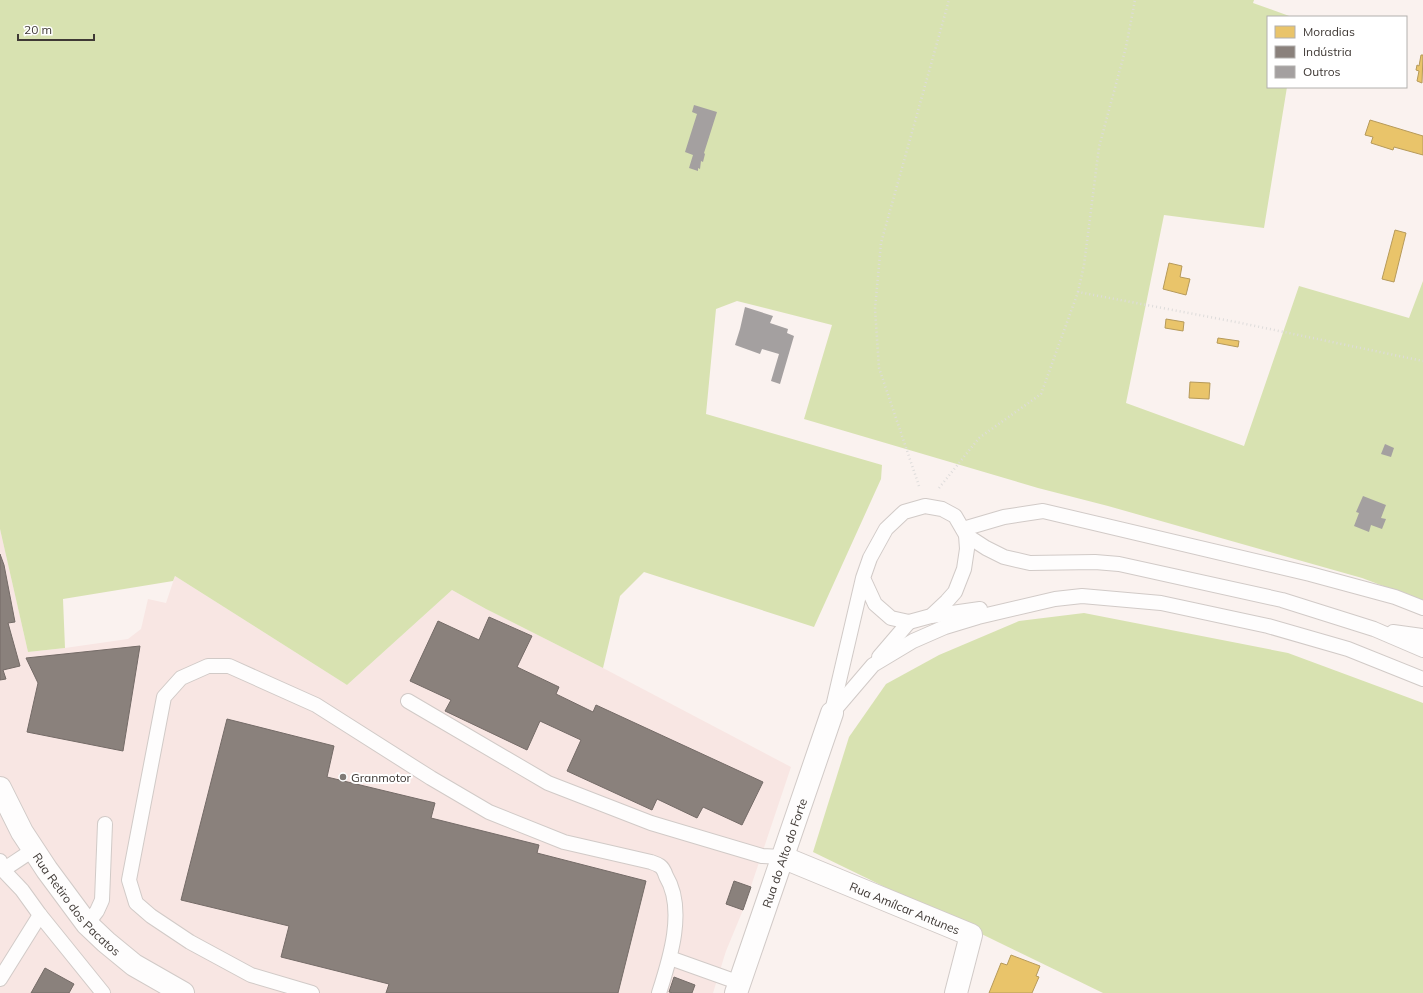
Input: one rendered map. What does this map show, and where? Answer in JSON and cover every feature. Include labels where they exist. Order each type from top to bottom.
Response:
[{"type":"street","name":"Rua do Alto do Forte","points":[[738,988],[832,713]]},
{"type":"street","name":"Rua Retiro dos Pacatos","points":[[0,788],[22,832],[56,883],[87,924],[134,965],[179,992]]},
{"type":"street","name":"Rua Amílcar Antunes","points":[[782,857],[971,935],[956,993]]},
{"type":"lane","points":[[832,713],[863,578],[870,558],[886,529],[904,512],[925,506],[942,509],[955,516],[965,532],[986,548],[1004,557],[1030,563],[1095,562],[1120,564],[1282,600],[1374,629],[1423,650]]},
{"type":"lane","points":[[965,532],[1004,517],[1043,511],[1310,574],[1395,597],[1423,608]]},
{"type":"lane","points":[[931,616],[947,602],[955,592],[964,569],[967,549],[965,532]]},
{"type":"lane","points":[[863,578],[875,604],[891,618],[909,622],[931,616],[1082,596],[1160,603],[1222,615],[1275,628],[1348,649],[1423,678]]},
{"type":"lane","points":[[873,665],[913,641],[945,627],[984,615],[1055,599]]},
{"type":"lane","points":[[832,713],[909,622]]},
{"type":"lane","points":[[1374,629],[1423,636]]},
{"type":"lane","points":[[312,993],[251,974],[190,942],[151,916],[136,903],[129,880],[164,698],[180,678],[208,666],[229,666],[316,705],[431,778],[489,812],[564,842],[651,862],[661,866],[672,885],[675,901],[674,927],[670,958],[659,993]]},
{"type":"lane","points":[[408,701],[548,783],[651,823],[762,856],[782,857]]},
{"type":"lane","points":[[87,924],[97,912],[102,900],[105,824]]},
{"type":"lane","points":[[34,850],[1,866],[22,890],[40,915],[103,993]]},
{"type":"lane","points":[[0,979],[40,915]]},
{"type":"lane","points":[[670,958],[738,988]]},
{"type":"path","points":[[925,506],[879,368],[875,309],[881,243],[949,0]]},
{"type":"path","points":[[925,506],[979,438],[1042,394],[1078,292],[1084,266],[1099,147],[1126,47],[1135,0]]},
{"type":"path","points":[[1078,292],[1236,322],[1423,361]]},
{"type":"shaded area","points":[[0,529],[28,652],[128,639],[141,629],[148,599],[166,603],[175,576],[347,685],[452,590],[791,767],[743,910],[726,951],[713,993],[0,993]]},
{"type":"green space","points":[[0,0],[1254,0],[1253,3],[1289,16],[1267,16],[1267,88],[1287,88],[1264,228],[1164,215],[1126,403],[1244,446],[1299,286],[1409,318],[1423,281],[1423,601],[1362,578],[1108,506],[1038,488],[804,419],[832,325],[737,301],[716,309],[706,414],[882,465],[881,479],[814,627],[644,572],[620,596],[603,668],[486,609],[452,590],[347,685],[175,576],[173,581],[63,599],[65,648],[28,652],[0,529]]},
{"type":"green space","points":[[1084,613],[1288,653],[1423,703],[1423,993],[1103,993],[813,852],[849,737],[886,684],[939,655],[1019,621]]},
{"type":"building: Moradias","points":[[1421,55],[1423,55],[1422,83],[1417,81],[1419,71],[1416,70],[1417,65],[1419,66]]},
{"type":"building: Moradias","points":[[1370,120],[1423,136],[1423,155],[1394,147],[1393,150],[1371,143],[1373,137],[1365,135]]},
{"type":"building: Moradias","points":[[1395,230],[1406,233],[1394,282],[1382,279]]},
{"type":"building: Moradias","points":[[1169,263],[1182,266],[1180,277],[1190,279],[1186,295],[1163,289]]},
{"type":"building: Moradias","points":[[1166,319],[1184,322],[1183,331],[1165,328]]},
{"type":"building: Moradias","points":[[1218,338],[1239,341],[1238,347],[1217,343]]},
{"type":"building: Moradias","points":[[1190,382],[1210,383],[1209,399],[1189,398]]},
{"type":"building: Moradias","points":[[1011,955],[1040,966],[1036,976],[1039,977],[1032,993],[989,993],[1001,963],[1007,965]]},
{"type":"building: Indústria","points":[[0,554],[4,565],[15,622],[8,623],[20,666],[3,670],[6,679],[0,680]]},
{"type":"building: Indústria","points":[[489,617],[532,636],[517,667],[559,687],[556,694],[593,712],[596,705],[763,782],[742,825],[703,807],[697,818],[657,799],[652,810],[567,771],[581,740],[540,721],[527,750],[445,711],[451,700],[410,681],[438,621],[479,640]]},
{"type":"building: Indústria","points":[[140,646],[123,751],[27,732],[38,683],[26,658]]},
{"type":"building: Indústria","points":[[227,719],[334,746],[327,777],[435,803],[431,818],[539,845],[537,853],[646,881],[618,993],[386,993],[389,984],[281,957],[289,926],[181,900]]},
{"type":"building: Indústria","points":[[734,881],[751,887],[743,910],[726,904]]},
{"type":"building: Indústria","points":[[45,968],[74,984],[69,993],[31,993]]},
{"type":"building: Indústria","points":[[674,977],[695,985],[692,993],[669,992]]},
{"type":"building: Outros","points":[[694,105],[717,112],[704,153],[703,162],[701,161],[700,169],[698,168],[698,171],[689,168],[693,155],[685,152],[697,114],[692,112]]},
{"type":"building: Outros","points":[[745,307],[773,316],[770,323],[788,329],[787,333],[794,336],[780,384],[771,381],[779,354],[762,349],[760,354],[735,345]]},
{"type":"building: Outros","points":[[1385,444],[1394,448],[1391,457],[1381,454]]},
{"type":"building: Outros","points":[[1363,496],[1386,505],[1381,518],[1386,519],[1382,529],[1371,525],[1369,532],[1354,526],[1359,513],[1356,512]]},
{"type":"place","name":"Granmotor","points":[[343,777]]}]
